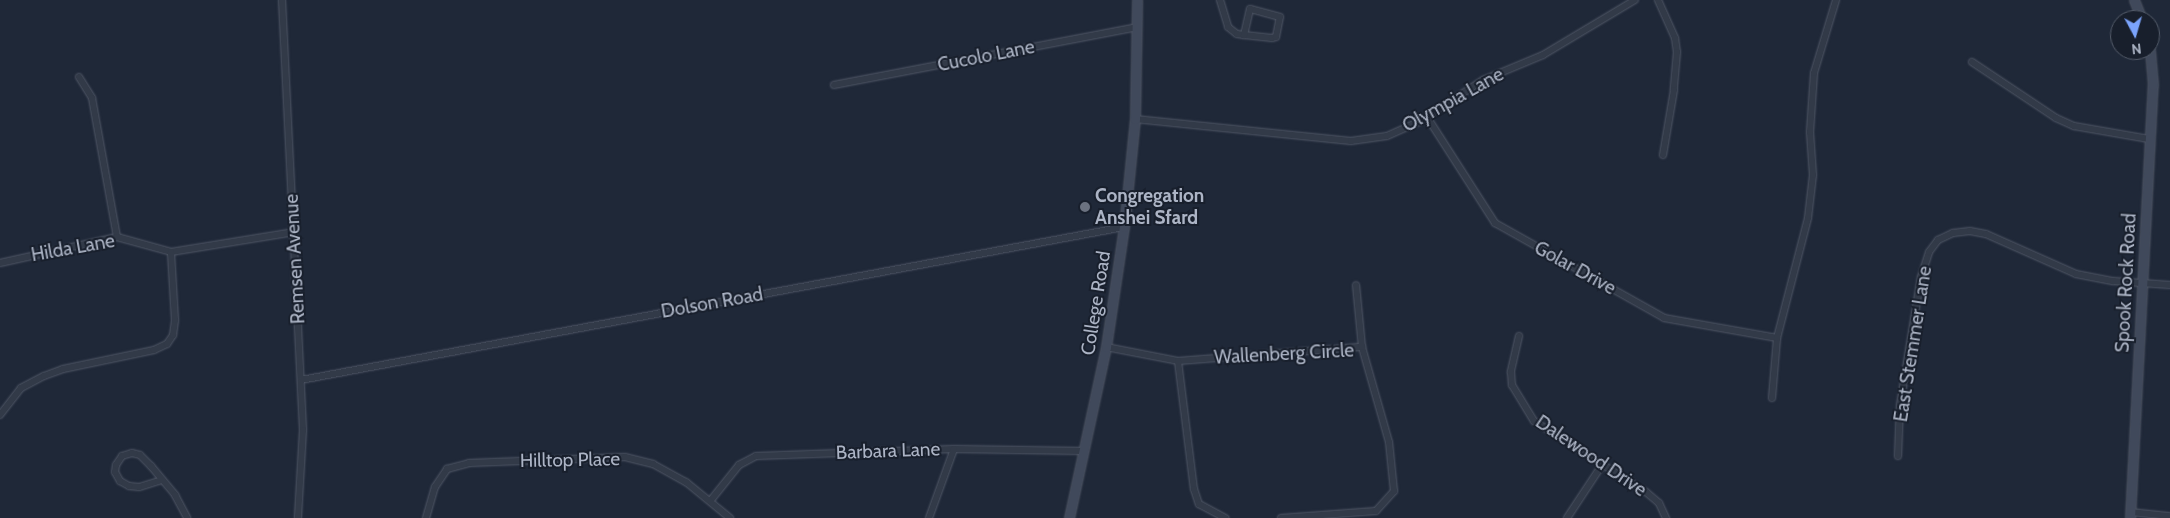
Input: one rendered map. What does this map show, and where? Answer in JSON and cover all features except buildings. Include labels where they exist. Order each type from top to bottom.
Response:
[{"type":"street","name":"Remsen Avenue","points":[[282,0],[303,430],[298,518]]},
{"type":"street","name":"College Road","points":[[1069,518],[1106,347],[1124,227],[1135,119],[1137,0]]},
{"type":"street","points":[[1220,0],[1228,27],[1234,33],[1244,35],[1276,37],[1280,17],[1250,9],[1244,35]]},
{"type":"street","name":"Olympia Lane","points":[[1135,119],[1351,141],[1387,136],[1427,117],[1483,80],[1543,55],[1635,0]]},
{"type":"street","points":[[1658,0],[1675,38],[1677,52],[1674,90],[1663,155]]},
{"type":"street","points":[[1772,398],[1777,338],[1808,218],[1814,175],[1810,132],[1814,73],[1836,0]]},
{"type":"street","name":"Cucolo Lane","points":[[834,85],[1137,27]]},
{"type":"street","name":"Spook Rock Road","points":[[2130,515],[2152,85],[2151,60]]},
{"type":"street","points":[[1972,62],[2056,118],[2074,126],[2149,139]]},
{"type":"street","points":[[79,77],[92,98],[118,237]]},
{"type":"street","name":"Golar Drive","points":[[1427,117],[1495,223],[1664,318],[1777,338]]},
{"type":"street","name":"Dolson Road","points":[[301,380],[1124,227]]},
{"type":"street","name":"East Stemmer Lane","points":[[1898,456],[1900,405],[1922,277],[1929,252],[1938,240],[1953,233],[1970,231],[1986,234],[2076,274],[2142,284],[2170,286]]},
{"type":"street","name":"Hilda Lane","points":[[0,263],[118,237],[171,252],[294,232]]},
{"type":"street","points":[[0,415],[22,388],[44,376],[63,369],[154,350],[167,344],[173,335],[175,320],[171,252]]},
{"type":"street","points":[[1356,285],[1362,347]]},
{"type":"street","name":"Dalewood Drive","points":[[1519,336],[1511,372],[1519,400],[1534,421],[1646,492],[1659,503],[1666,518]]},
{"type":"street","name":"Wallenberg Circle","points":[[1106,347],[1178,361],[1362,347],[1389,442],[1394,491],[1376,512],[1281,518]]},
{"type":"street","points":[[1178,361],[1194,489],[1199,504],[1225,518]]},
{"type":"street","points":[[929,518],[954,449]]},
{"type":"street","name":"Barbara Lane","points":[[711,500],[739,465],[756,456],[954,449],[1084,451]]},
{"type":"street","points":[[162,480],[139,487],[129,486],[120,481],[115,472],[116,465],[122,456],[132,453],[140,455],[162,480],[187,518]]},
{"type":"street","name":"Hilltop Place","points":[[426,518],[435,487],[447,469],[469,463],[625,457],[653,464],[686,482],[711,500],[730,518]]},
{"type":"street","points":[[1567,518],[1602,465]]},
{"type":"street","points":[[2130,515],[2170,516]]},
{"type":"place","name":"Congregation Anshei Sfard","points":[[1085,207]]}]
